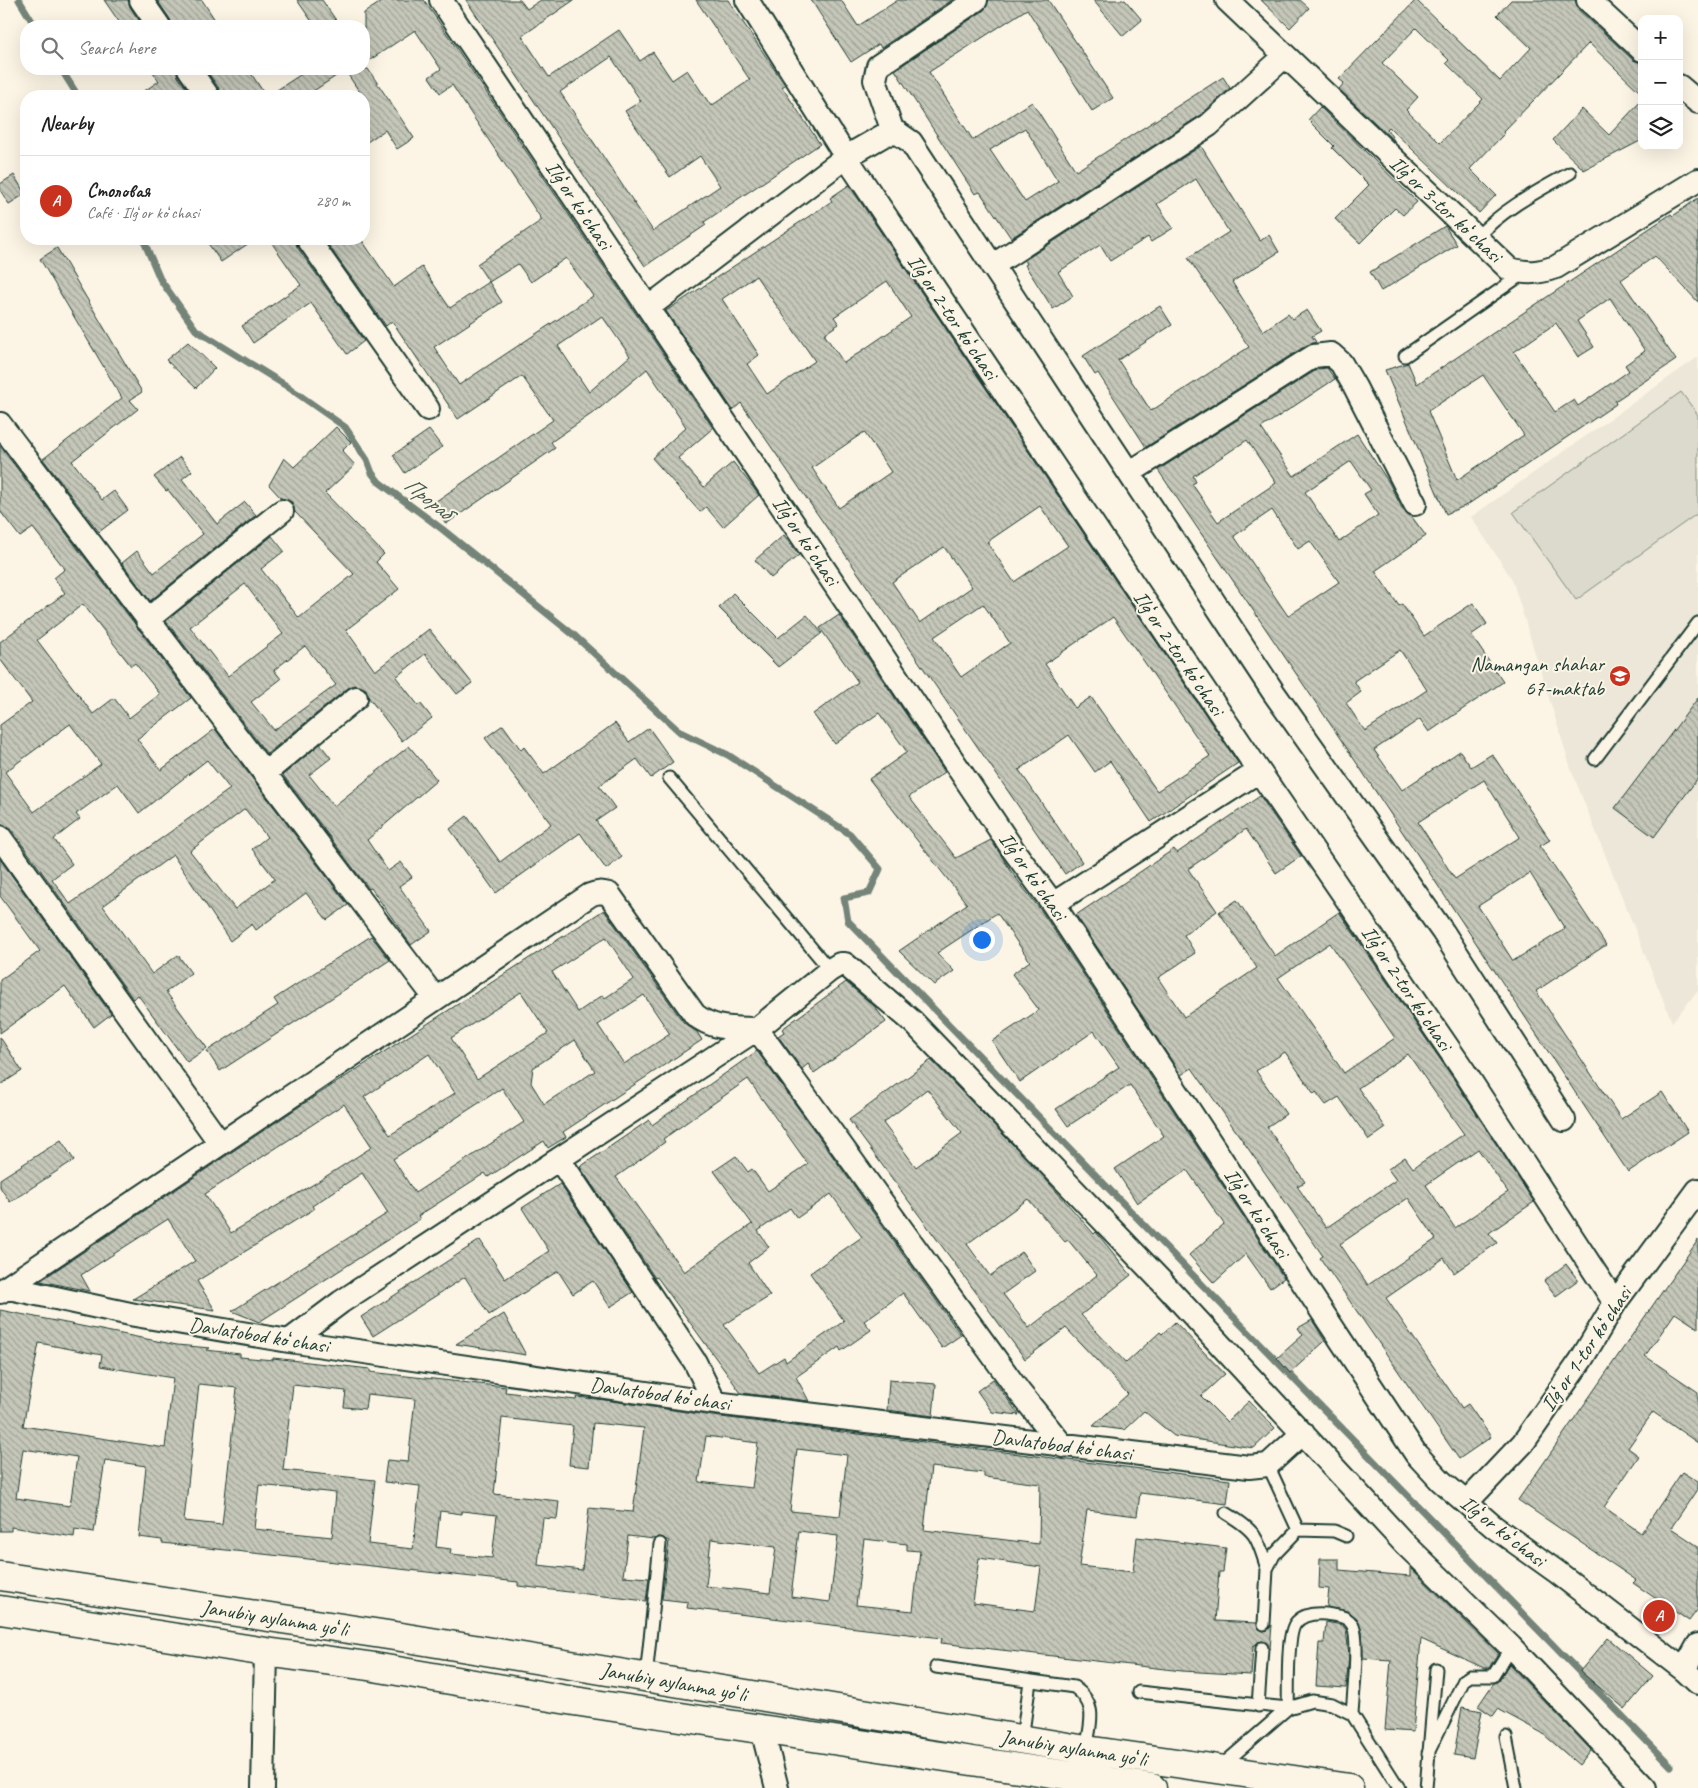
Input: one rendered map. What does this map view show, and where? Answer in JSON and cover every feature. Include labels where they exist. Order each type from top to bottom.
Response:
[{"type":"highway","name":"Janubiy aylanma yoʻli","points":[[0,1576],[646,1677],[1022,1740],[1349,1788]]},
{"type":"highway","name":"Janubiy aylanma yoʻli","points":[[0,1610],[266,1652],[368,1666],[583,1703],[1152,1788]]},
{"type":"street","points":[[141,0],[155,20]]},
{"type":"street","name":"Ilgʻor koʻchasi","points":[[441,0],[1014,851],[1053,904],[1416,1454],[1441,1481],[1494,1527],[1557,1572],[1691,1677]]},
{"type":"street","name":"Ilgʻor 2-tor koʻchasi","points":[[747,0],[846,157],[1259,771],[1464,1071],[1615,1303]]},
{"type":"street","points":[[893,132],[875,80],[878,66],[976,0]]},
{"type":"street","name":"Ilgʻor 3-tor koʻchasi","points":[[1226,0],[1509,269],[1537,274],[1556,267],[1698,180]]},
{"type":"street","points":[[1588,0],[1638,46]]},
{"type":"street","points":[[992,266],[1209,126],[1284,56]]},
{"type":"street","points":[[192,75],[204,90]]},
{"type":"street","points":[[1683,89],[1698,102]]},
{"type":"street","points":[[649,307],[846,157],[886,134],[893,132],[904,135],[911,142],[1274,693],[1443,932],[1564,1120]]},
{"type":"street","points":[[312,245],[428,409]]},
{"type":"street","points":[[1129,473],[1314,356],[1331,354],[1340,363],[1355,386],[1414,504]]},
{"type":"street","points":[[0,424],[435,998]]},
{"type":"street","points":[[147,620],[282,511]]},
{"type":"street","points":[[265,773],[356,698]]},
{"type":"street","points":[[1053,904],[1259,771]]},
{"type":"street","points":[[0,837],[220,1143]]},
{"type":"street","points":[[4,1290],[435,998],[597,892],[609,894],[695,1015],[706,1023],[718,1028],[756,1029]]},
{"type":"street","points":[[289,1341],[341,1302],[756,1029],[830,970],[840,964],[845,964],[913,1022],[1303,1433],[1404,1543],[1511,1647],[1645,1788]]},
{"type":"street","points":[[756,1029],[1020,1393],[1063,1446]]},
{"type":"street","points":[[559,1158],[695,1362],[715,1403]]},
{"type":"street","name":"Ilgʻor 1-tor koʻchasi","points":[[1467,1502],[1523,1443],[1581,1360],[1615,1303],[1698,1190]]},
{"type":"street","name":"Davlatobod koʻchasi","points":[[4,1290],[135,1316],[289,1341],[715,1403],[1250,1467],[1268,1465]]},
{"type":"street","points":[[1268,1465],[1303,1433]]},
{"type":"street","points":[[1691,1677],[1698,1644]]},
{"type":"street","points":[[263,1788],[266,1652]]},
{"type":"street","points":[[762,1729],[777,1788]]},
{"type":"lane","points":[[1476,238],[1494,219],[1511,206],[1570,173]]},
{"type":"lane","points":[[1405,356],[1524,273]]},
{"type":"lane","points":[[1595,758],[1698,623]]},
{"type":"lane","points":[[670,778],[830,970]]},
{"type":"lane","points":[[1268,1465],[1298,1530]]},
{"type":"lane","points":[[1226,1513],[1246,1525],[1258,1539],[1267,1569],[1264,1624]]},
{"type":"lane","points":[[1267,1569],[1274,1555],[1298,1530],[1334,1531],[1346,1536]]},
{"type":"lane","points":[[646,1677],[660,1544]]},
{"type":"lane","points":[[1217,1770],[1288,1708],[1290,1655],[1294,1626],[1302,1617],[1317,1613],[1345,1617],[1353,1626],[1355,1641],[1352,1714]]},
{"type":"lane","points":[[1428,1753],[1464,1680],[1470,1676],[1493,1676],[1511,1647]]},
{"type":"lane","points":[[1258,1706],[1262,1648]]},
{"type":"lane","points":[[936,1667],[1074,1687],[1088,1699],[1092,1716],[1086,1750]]},
{"type":"lane","points":[[1426,1788],[1436,1669]]},
{"type":"lane","points":[[1022,1740],[1030,1681]]},
{"type":"lane","points":[[1139,1692],[1288,1708],[1312,1701],[1332,1704],[1352,1714],[1399,1788]]},
{"type":"lane","points":[[1506,1737],[1516,1788]]},
{"type":"shaded area","name":"Namangan shahar 67-maktab","points":[[1698,357],[1698,991],[1672,1022],[1572,772],[1512,579],[1471,517]]},
{"type":"shaded area","points":[[1681,392],[1698,415],[1698,513],[1576,600],[1513,512]]},
{"type":"building","points":[[104,0],[128,0],[130,7],[139,20],[118,20]]},
{"type":"building","points":[[157,0],[202,0],[215,20],[170,20]]},
{"type":"building","points":[[297,0],[322,0],[336,20],[311,20]]},
{"type":"building","points":[[384,0],[424,0],[713,428],[678,458],[704,487],[733,462],[759,495],[723,527],[706,507],[700,512],[652,458],[686,427],[647,369],[600,408],[551,442],[555,448],[446,524],[432,504],[553,420],[522,376],[458,419],[392,321],[386,326],[328,245],[365,245],[394,287],[422,267],[450,308],[489,282],[477,264],[542,220],[452,85],[440,93],[429,77],[441,69],[415,30],[370,60],[370,20],[364,20],[364,13]],"holes":[[[566,258],[593,296],[459,385],[434,347],[502,302],[489,282],[518,264],[531,282]],[[602,316],[630,356],[589,392],[558,346]]]},
{"type":"building","points":[[466,0],[520,0],[527,9],[541,0],[574,0],[522,36],[549,77],[619,30],[640,61],[653,52],[672,80],[687,70],[711,106],[750,80],[696,0],[728,0],[785,85],[782,87],[820,144],[704,222],[706,225],[645,266]],"holes":[[[611,57],[641,101],[625,111],[670,177],[700,156],[720,186],[653,231],[560,92]]]},
{"type":"building","points":[[811,0],[841,0],[858,26],[898,0],[952,0],[881,48],[879,44],[851,62]]},
{"type":"building","points":[[989,0],[1048,0],[1113,98],[1092,111],[1027,9],[929,72],[973,140],[1032,102],[1076,171],[1223,77],[1230,88],[1201,115],[1011,238],[980,192],[975,194],[895,70],[983,11]],"holes":[[[1025,128],[1058,181],[1025,202],[990,150]]]},
{"type":"building","points":[[1093,0],[1125,0],[1142,20],[1123,36]]},
{"type":"building","points":[[1261,0],[1300,0],[1309,8],[1290,28]]},
{"type":"building","points":[[1416,0],[1500,81],[1531,48],[1497,15],[1511,0],[1575,0],[1579,10],[1633,60],[1638,62],[1638,90],[1589,43],[1470,169],[1496,195],[1479,213],[1389,127],[1387,129],[1395,142],[1339,89],[1344,83],[1339,79]],"holes":[[[1416,28],[1449,60],[1446,63],[1483,99],[1440,143],[1406,110],[1418,97],[1382,63]]]},
{"type":"building","points":[[370,72],[414,138],[397,149],[385,130],[370,140],[370,90],[358,90],[348,75],[370,75]]},
{"type":"building","points":[[155,75],[178,75],[188,90],[146,90],[159,81]]},
{"type":"building","points":[[209,75],[252,75],[262,90],[220,90]]},
{"type":"building","points":[[300,75],[338,75],[315,90],[277,90]]},
{"type":"building","points":[[1638,104],[1638,142],[1584,170],[1553,140],[1582,109],[1609,135]]},
{"type":"building","points":[[1320,107],[1417,202],[1403,215],[1395,208],[1360,243],[1335,219],[1369,185],[1332,148],[1334,146],[1308,120]]},
{"type":"building","points":[[1201,146],[1260,241],[1269,235],[1279,252],[1232,282],[1263,331],[1288,314],[1292,319],[1307,310],[1321,331],[1312,336],[1316,342],[1307,345],[1146,447],[1098,373],[1095,375],[1083,356],[1160,306],[1172,325],[1118,360],[1151,411],[1249,347],[1188,258],[1229,232],[1196,179],[1157,204],[1173,228],[1151,242],[1148,237],[1110,261],[1100,245],[1058,272],[1073,296],[1053,309],[1025,265],[1027,264],[1025,260]]},
{"type":"building","points":[[14,175],[20,185],[20,197],[9,204],[0,190],[0,184]]},
{"type":"building","points":[[849,185],[1238,763],[1151,822],[1110,761],[1095,772],[1069,735],[1019,770],[1082,862],[1065,874],[741,403],[733,410],[666,311],[832,201],[830,198]],"holes":[[[756,276],[815,361],[767,394],[747,364],[759,355],[722,299]],[[887,281],[911,317],[844,363],[824,334],[839,324],[834,317]],[[864,432],[891,472],[839,508],[812,468]],[[1040,506],[1068,546],[1014,582],[987,542]],[[944,547],[972,587],[920,623],[892,582]],[[983,604],[1010,643],[961,677],[934,637]],[[1113,617],[1210,756],[1157,791],[1091,697],[1075,708],[1045,664]]]},
{"type":"building","points":[[1698,198],[1698,302],[1655,256],[1621,280],[1676,360],[1615,401],[1616,404],[1467,505],[1446,514],[1385,370],[1408,363],[1417,384],[1671,214],[1673,216]],"holes":[[[1610,298],[1645,351],[1625,365],[1629,371],[1578,406],[1574,400],[1555,412],[1514,352],[1556,323],[1578,357],[1594,347],[1577,321]],[[1483,375],[1524,435],[1457,480],[1428,411]]]},
{"type":"building","points":[[1445,226],[1457,245],[1381,291],[1370,272]]},
{"type":"building","points":[[209,245],[246,245],[221,262]]},
{"type":"building","points":[[273,245],[296,245],[364,341],[347,354],[311,303],[253,343],[242,326],[301,285]]},
{"type":"building","points":[[57,248],[142,392],[130,400],[138,409],[72,461],[102,500],[114,491],[128,510],[99,532],[43,459],[122,398],[40,259]]},
{"type":"building","points":[[188,342],[215,368],[196,388],[166,360]]},
{"type":"building","points":[[1327,368],[1335,379],[1261,428],[1294,476],[1357,434],[1388,481],[1403,510],[1412,517],[1426,536],[1375,571],[1399,606],[1402,604],[1424,636],[1473,603],[1487,624],[1471,635],[1503,682],[1429,732],[1420,719],[1374,750],[1402,790],[1460,751],[1471,767],[1492,754],[1550,840],[1540,846],[1606,945],[1536,991],[1621,1119],[1662,1092],[1688,1132],[1628,1172],[1356,762],[1158,470],[1318,369]],"holes":[[[1247,440],[1276,483],[1218,522],[1192,484],[1196,482],[1193,476]],[[1351,461],[1371,490],[1364,494],[1378,515],[1339,542],[1305,492]],[[1272,510],[1298,549],[1310,541],[1339,582],[1288,616],[1234,536]],[[1400,650],[1427,690],[1365,731],[1346,703],[1361,692],[1354,681]],[[1484,780],[1520,837],[1455,879],[1418,822]],[[1530,873],[1565,929],[1513,961],[1478,906]]]},
{"type":"building","points":[[336,427],[351,442],[342,451],[355,465],[325,493],[384,554],[376,562],[399,589],[346,630],[375,671],[429,629],[472,683],[457,694],[425,654],[396,677],[418,705],[421,704],[432,718],[402,741],[369,698],[366,689],[354,685],[267,754],[166,621],[272,536],[284,551],[261,569],[299,618],[354,574],[295,512],[292,502],[281,498],[269,485],[284,458],[294,467]],"holes":[[[245,584],[283,634],[228,676],[190,627]],[[305,646],[336,685],[274,730],[251,702],[281,679],[274,670]]]},
{"type":"building","points":[[429,430],[442,447],[405,473],[393,455]]},
{"type":"building","points":[[0,446],[191,698],[137,739],[161,770],[215,729],[348,905],[327,920],[306,893],[256,930],[252,924],[230,941],[173,855],[103,906],[152,974],[178,955],[191,973],[166,992],[207,1048],[187,1062],[138,995],[133,999],[11,829],[0,824],[0,725],[32,702],[0,659],[0,642],[65,593],[54,578],[65,569],[33,528],[20,537],[0,511]],"holes":[[[83,604],[131,666],[135,663],[160,694],[129,718],[114,698],[93,714],[37,640]],[[70,724],[101,764],[34,812],[5,772]],[[207,760],[230,789],[70,904],[52,879],[72,864],[54,839],[80,819],[76,814],[118,784],[139,813]],[[245,809],[267,837],[252,849],[275,879],[235,909],[190,851]]]},
{"type":"building","points":[[180,457],[192,471],[182,479],[217,524],[245,502],[256,515],[150,601],[122,563],[137,551],[154,573],[203,534],[168,490],[166,491],[154,477]]},
{"type":"building","points":[[784,535],[799,555],[771,578],[755,560]]},
{"type":"building","points":[[733,593],[778,638],[807,615],[822,633],[778,667],[719,608]]},
{"type":"building","points":[[839,615],[945,772],[909,797],[956,858],[991,840],[1013,874],[1042,912],[1284,1278],[1270,1288],[1246,1254],[1214,1283],[1189,1255],[1224,1224],[1187,1170],[1137,1203],[1115,1169],[1164,1136],[1130,1085],[1068,1126],[1056,1109],[1119,1067],[1094,1031],[1020,1082],[992,1041],[1039,1010],[1012,974],[1030,961],[997,913],[937,953],[954,971],[934,985],[899,951],[967,904],[869,779],[907,752],[879,713],[835,744],[813,714],[858,682],[820,628]]},
{"type":"building","points":[[1698,698],[1698,778],[1654,837],[1615,808]]},
{"type":"building","points":[[615,723],[629,742],[649,728],[673,762],[651,778],[637,759],[599,786],[615,808],[596,821],[622,857],[606,869],[580,833],[496,893],[450,829],[467,816],[500,862],[551,824],[485,738],[503,725],[521,750],[524,747],[544,774]]},
{"type":"building","points":[[320,744],[331,758],[309,775],[334,806],[409,746],[437,780],[367,840],[388,871],[401,862],[412,877],[399,886],[431,931],[411,945],[371,888],[369,889],[283,775]]},
{"type":"building","points":[[1260,796],[1301,856],[1276,873],[1246,829],[1188,869],[1217,911],[1184,935],[1195,953],[1158,978],[1184,1017],[1257,968],[1219,912],[1237,900],[1275,956],[1339,912],[1453,1078],[1534,1202],[1489,1233],[1497,1243],[1454,1273],[1444,1258],[1386,1298],[1462,1408],[1468,1404],[1491,1437],[1459,1459],[1320,1258],[1323,1256],[1192,1068],[1181,1075],[1076,915],[1174,849],[1177,853]],"holes":[[[1330,943],[1395,1038],[1344,1073],[1278,978]],[[1285,1052],[1314,1094],[1316,1092],[1326,1105],[1339,1097],[1369,1140],[1386,1128],[1358,1088],[1408,1054],[1464,1134],[1413,1168],[1405,1157],[1388,1169],[1396,1180],[1326,1228],[1297,1186],[1305,1182],[1267,1127],[1286,1114],[1256,1071]],[[1478,1149],[1508,1192],[1455,1228],[1426,1185]],[[1408,1198],[1436,1239],[1368,1285],[1340,1244]]]},
{"type":"building","points":[[0,859],[111,1014],[94,1027],[65,986],[0,1033],[0,980],[40,951],[0,896]]},
{"type":"building","points":[[604,910],[684,1023],[697,1032],[702,1040],[563,1132],[566,1137],[548,1148],[544,1141],[488,1177],[485,1173],[418,1216],[420,1219],[259,1322],[232,1311],[388,1213],[362,1173],[312,1206],[314,1209],[197,1281],[215,1310],[133,1299],[195,1261],[168,1219],[81,1275],[90,1291],[40,1281],[300,1106]],"holes":[[[606,937],[634,979],[605,998],[603,995],[578,1012],[552,972]],[[521,992],[548,1033],[477,1079],[451,1038]],[[644,995],[670,1034],[624,1064],[598,1025]],[[575,1040],[595,1071],[544,1104],[531,1083],[533,1068]],[[429,1054],[455,1093],[390,1135],[364,1097]],[[502,1088],[524,1122],[415,1193],[393,1159]],[[344,1104],[372,1147],[231,1233],[205,1194]]]},
{"type":"building","points":[[371,936],[390,960],[220,1071],[207,1051],[278,1005],[274,999]]},
{"type":"building","points":[[846,982],[875,1007],[886,1022],[814,1073],[808,1064],[802,1069],[778,1036],[784,1032],[782,1029]]},
{"type":"building","points":[[0,1037],[22,1071],[0,1085]]},
{"type":"building","points":[[757,1051],[961,1335],[942,1348],[903,1293],[864,1321],[871,1330],[841,1351],[839,1347],[796,1377],[809,1401],[741,1393],[657,1277],[655,1278],[580,1167],[649,1120],[652,1125]],"holes":[[[748,1079],[808,1164],[768,1191],[752,1169],[748,1172],[736,1156],[714,1171],[753,1225],[684,1272],[616,1177],[665,1142],[663,1139]],[[831,1194],[862,1237],[810,1273],[844,1321],[786,1362],[784,1357],[759,1373],[724,1325],[770,1296],[748,1263],[769,1247],[758,1231],[790,1208],[797,1218]]]},
{"type":"building","points":[[931,1060],[1042,1175],[1094,1234],[1096,1232],[1131,1275],[1081,1315],[1126,1363],[1160,1332],[1162,1334],[1175,1322],[1225,1374],[1201,1396],[1227,1422],[1249,1401],[1275,1428],[1254,1448],[1174,1436],[1144,1411],[1124,1430],[1093,1426],[1128,1394],[1066,1328],[1025,1359],[849,1120]],"holes":[[[927,1089],[962,1133],[916,1167],[883,1123]],[[1028,1199],[1065,1242],[1068,1240],[1097,1275],[1029,1328],[1003,1294],[1035,1271],[1022,1252],[990,1276],[967,1244]]]},
{"type":"building","points":[[61,1140],[74,1160],[10,1202],[0,1187],[0,1179]]},
{"type":"building","points":[[560,1184],[633,1292],[610,1307],[593,1281],[573,1294],[558,1271],[489,1315],[465,1277],[373,1336],[361,1317],[480,1240],[505,1279],[549,1251],[522,1208]]},
{"type":"building","points":[[1698,1240],[1698,1328],[1675,1313],[1645,1356],[1698,1392],[1698,1443],[1653,1412],[1628,1448],[1639,1456],[1604,1507],[1641,1533],[1682,1472],[1698,1482],[1698,1488],[1671,1528],[1698,1546],[1698,1609],[1689,1621],[1633,1583],[1636,1580],[1518,1500]]},
{"type":"building","points":[[1566,1264],[1578,1280],[1556,1296],[1544,1281]]},
{"type":"building","points":[[0,1310],[177,1345],[210,1348],[206,1350],[240,1354],[240,1357],[273,1360],[273,1358],[370,1369],[370,1372],[506,1387],[505,1392],[576,1400],[577,1397],[605,1400],[713,1416],[1230,1480],[1227,1504],[1140,1493],[1137,1516],[1087,1510],[1079,1566],[1133,1572],[1137,1537],[1226,1548],[1223,1572],[1219,1572],[1215,1621],[1257,1623],[1258,1628],[1263,1631],[1268,1630],[1272,1625],[1270,1649],[1263,1641],[1258,1642],[1253,1647],[1251,1675],[1182,1671],[941,1643],[942,1638],[687,1608],[688,1602],[662,1599],[669,1541],[660,1537],[654,1539],[628,1536],[623,1576],[649,1578],[646,1601],[518,1586],[518,1582],[162,1543],[162,1540],[139,1537],[146,1466],[105,1460],[94,1532],[75,1529],[74,1537],[11,1527],[11,1531],[0,1531]],"holes":[[[39,1343],[102,1355],[100,1366],[173,1378],[165,1448],[23,1426]],[[199,1384],[237,1388],[222,1525],[184,1521]],[[293,1385],[346,1391],[344,1407],[365,1409],[367,1394],[415,1399],[408,1462],[387,1460],[384,1482],[420,1486],[413,1549],[368,1544],[375,1480],[283,1470]],[[502,1418],[573,1426],[569,1465],[589,1467],[593,1423],[644,1428],[633,1512],[589,1508],[582,1570],[538,1565],[543,1518],[557,1519],[559,1501],[494,1494]],[[706,1436],[758,1443],[752,1488],[699,1482]],[[23,1449],[77,1457],[70,1506],[16,1498]],[[797,1449],[847,1455],[840,1516],[790,1511]],[[931,1467],[984,1473],[984,1477],[1040,1484],[1039,1544],[924,1530]],[[259,1485],[336,1493],[332,1537],[254,1529]],[[440,1511],[462,1514],[462,1511],[497,1515],[492,1558],[450,1554],[451,1549],[436,1547]],[[799,1531],[838,1536],[830,1602],[791,1597]],[[711,1539],[776,1547],[770,1593],[706,1586]],[[864,1539],[907,1544],[907,1550],[920,1551],[913,1611],[856,1605]],[[979,1558],[1041,1567],[1035,1611],[973,1603]]]},
{"type":"building","points":[[504,1314],[526,1355],[456,1344]]},
{"type":"building","points":[[1312,1320],[1325,1341],[1290,1373],[1277,1358],[1303,1335],[1298,1328]]},
{"type":"building","points":[[993,1379],[1019,1415],[992,1412],[977,1391]]},
{"type":"building","points":[[889,1380],[936,1384],[933,1416],[887,1410]]},
{"type":"building","points":[[1320,1559],[1339,1559],[1339,1570],[1410,1576],[1410,1567],[1498,1653],[1489,1668],[1484,1668],[1421,1639],[1413,1732],[1385,1730],[1391,1660],[1363,1658],[1362,1632],[1357,1618],[1347,1611],[1327,1607],[1329,1589],[1319,1588]]},
{"type":"building","points":[[1326,1622],[1342,1625],[1346,1629],[1349,1655],[1346,1688],[1316,1686],[1319,1643],[1324,1643]]},
{"type":"building","points":[[1608,1638],[1653,1676],[1625,1709],[1580,1671]]},
{"type":"building","points":[[1509,1664],[1591,1750],[1579,1765],[1542,1733],[1498,1709],[1493,1716],[1478,1706]]},
{"type":"building","points":[[1462,1707],[1482,1711],[1473,1758],[1454,1755]]},
{"type":"waterway","name":"Прораб","points":[[19,0],[31,20]]},
{"type":"waterway","name":"Прораб","points":[[65,75],[74,90]]},
{"type":"waterway","points":[[146,245],[160,279],[196,330],[285,385],[345,427],[379,482],[442,529],[575,636],[680,732],[728,755],[850,834],[880,869],[869,893],[844,898],[848,921],[1671,1766]]},
{"type":"place","name":"Namangan shahar 67-maktab","points":[[1620,676]]},
{"type":"place","name":"Столовая","points":[[1659,1616]]}]
